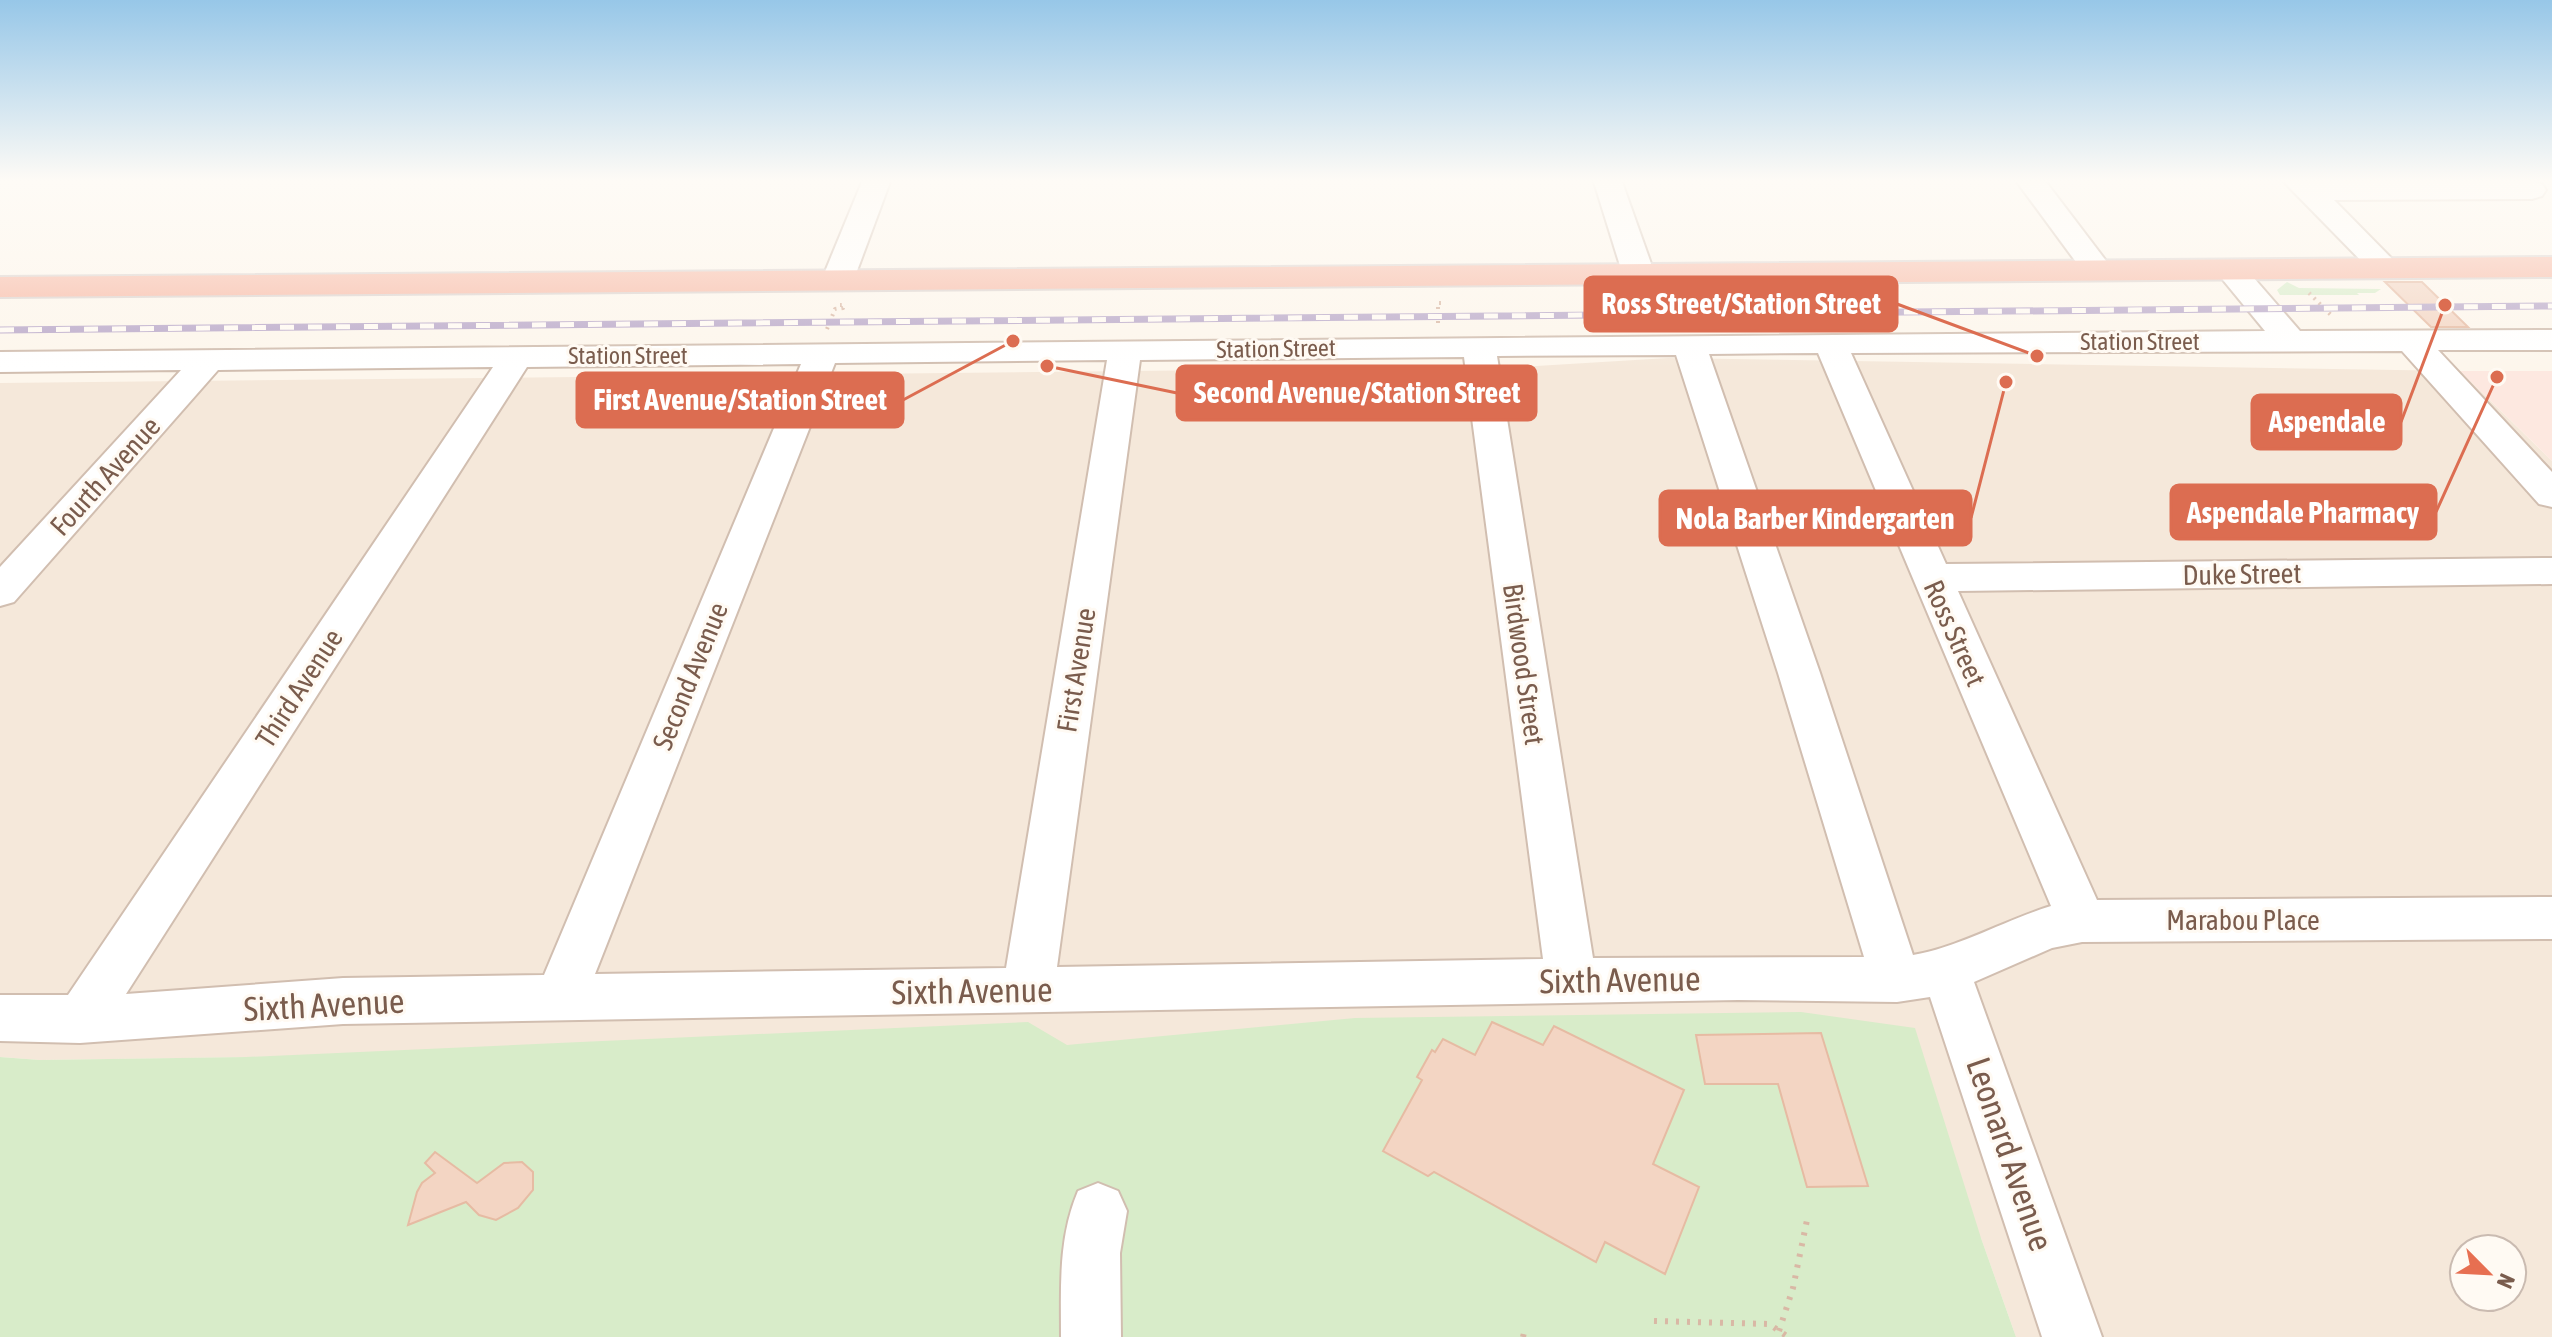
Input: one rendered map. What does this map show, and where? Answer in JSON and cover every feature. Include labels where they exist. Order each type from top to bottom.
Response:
[{"type":"highway","points":[[0,287],[2552,267]]},
{"type":"street","points":[[852,279],[861,244]]},
{"type":"street","points":[[1629,244],[1638,272]]},
{"type":"street","points":[[2079,244],[2098,270]]},
{"type":"street","points":[[2362,244],[2386,268]]},
{"type":"street","points":[[2229,269],[2291,341]]},
{"type":"street","name":"Station Street","points":[[0,362],[517,356],[813,342],[1125,351],[1830,343],[2552,340]]},
{"type":"street","points":[[2411,341],[2552,495]]},
{"type":"street","name":"Second Avenue","points":[[560,998],[813,342]]},
{"type":"street","name":"Ross Street","points":[[1830,343],[2082,921]]},
{"type":"street","name":"Leonard Avenue","points":[[1689,345],[1799,673],[1873,915],[1921,976],[1958,1003],[2072,1337]]},
{"type":"street","name":"Birdwood Street","points":[[1479,347],[1571,981]]},
{"type":"street","name":"First Avenue","points":[[1028,989],[1125,351]]},
{"type":"street","name":"Third Avenue","points":[[80,1020],[517,356]]},
{"type":"street","name":"Fourth Avenue","points":[[0,592],[209,360]]},
{"type":"street","points":[[2506,445],[2552,445]]},
{"type":"street","name":"Duke Street","points":[[1931,578],[2552,571]]},
{"type":"street","name":"Marabou Place","points":[[1921,976],[2049,928],[2082,921],[2552,918]]},
{"type":"street","name":"Sixth Avenue","points":[[0,1018],[80,1020],[343,1001],[1921,976]]},
{"type":"street","points":[[1091,1337],[1091,1253],[1098,1211]]},
{"type":"path","points":[[1435,348],[1434,332],[1442,332],[1441,327],[1435,327],[1434,323],[1440,323],[1438,303],[1445,303],[1445,300],[1438,300],[1436,290],[1458,289],[1457,274]]},
{"type":"path","points":[[813,342],[828,329],[835,309],[843,308],[844,305],[837,305],[841,295],[862,294],[852,279]]},
{"type":"path","points":[[2305,289],[2339,323],[2323,321]]},
{"type":"path","points":[[813,342],[797,338],[824,338],[826,333],[813,342]]},
{"type":"path","points":[[1779,1331],[1793,1288],[1807,1220]]},
{"type":"path","points":[[1654,1321],[1769,1324],[1788,1337]]},
{"type":"shaded area","points":[[1668,358],[2460,371],[2552,461],[2552,1337],[2016,1337],[1981,1238],[1074,1046],[40,1060],[0,1057],[0,383],[1520,367]]},
{"type":"shaded area","points":[[2460,371],[2552,371],[2552,461],[2535,444]]},
{"type":"green space","points":[[2287,282],[2299,288],[2381,289],[2375,293],[2357,293],[2359,295],[2280,295],[2277,290]]},
{"type":"green space","points":[[1801,1012],[1915,1028],[1981,1238],[2016,1337],[0,1337],[0,1057],[40,1060],[246,1057],[1028,1022],[1067,1045],[1355,1018]]},
{"type":"building","points":[[2385,282],[2422,282],[2468,327],[2431,327]]},
{"type":"building","points":[[1492,1022],[1543,1045],[1554,1026],[1684,1090],[1653,1164],[1699,1187],[1665,1274],[1605,1242],[1596,1262],[1434,1172],[1428,1176],[1383,1151],[1422,1080],[1417,1077],[1432,1050],[1435,1052],[1443,1039],[1475,1055]]},
{"type":"building","points":[[1821,1033],[1868,1186],[1807,1187],[1778,1084],[1705,1084],[1696,1035]]},
{"type":"building","points":[[435,1152],[477,1183],[504,1163],[522,1162],[533,1172],[533,1190],[518,1208],[496,1220],[479,1215],[466,1202],[408,1225],[417,1192],[422,1183],[435,1173],[425,1163]]},
{"type":"railway","points":[[0,330],[2552,306]]},
{"type":"place","name":"Aspendale","points":[[2445,305]]},
{"type":"place","name":"First Avenue/Station Street","points":[[1013,341]]},
{"type":"place","name":"Ross Street/Station Street","points":[[2037,356]]},
{"type":"place","name":"Second Avenue/Station Street","points":[[1047,366]]},
{"type":"place","name":"Aspendale Pharmacy","points":[[2497,377]]},
{"type":"place","name":"Nola Barber Kindergarten","points":[[2006,382]]}]
